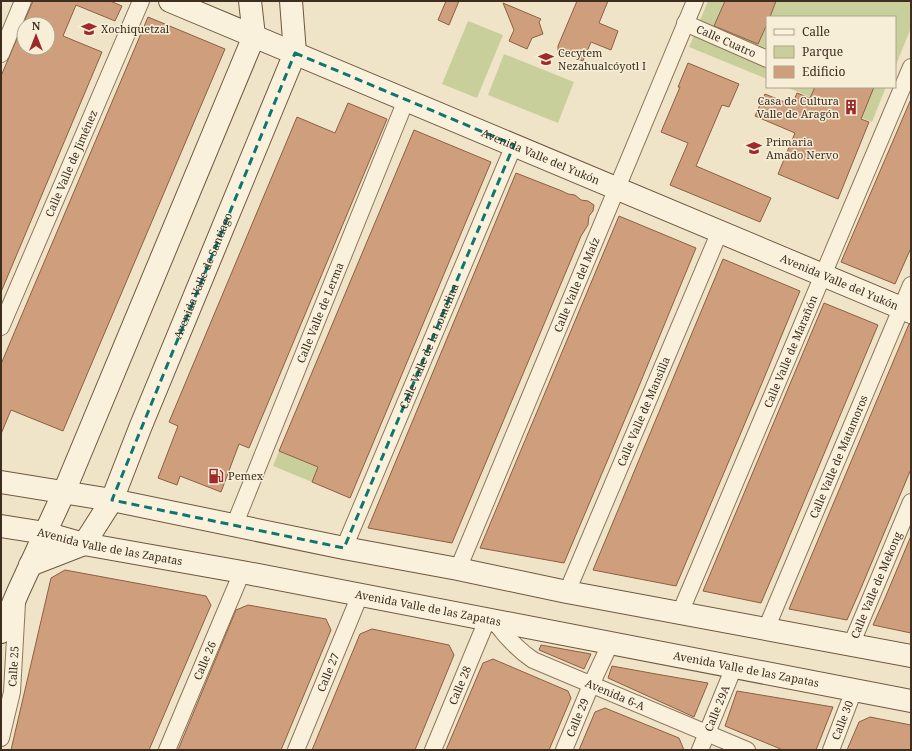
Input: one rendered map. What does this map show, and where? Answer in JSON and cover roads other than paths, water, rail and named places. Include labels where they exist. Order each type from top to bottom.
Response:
[{"type":"street","points":[[1,54],[23,1]]},
{"type":"street","name":"Calle Valle de Jiménez","points":[[1,327],[141,1]]},
{"type":"street","name":"Avenida Valle del Yukón","points":[[170,1],[906,310]]},
{"type":"street","points":[[1,632],[64,492],[254,36],[250,1]]},
{"type":"street","name":"Avenida Valle de Santiago","points":[[84,544],[112,500],[140,428],[295,53],[291,1]]},
{"type":"street","name":"Calle Valle del Maíz","points":[[458,569],[694,1]]},
{"type":"street","name":"Calle Cuatro","points":[[685,23],[766,59]]},
{"type":"street","name":"Calle Valle de Marañón","points":[[680,613],[823,275],[907,88],[911,67]]},
{"type":"street","name":"Calle Valle de Lerma","points":[[234,526],[406,100]]},
{"type":"street","name":"Calle Valle de la Lomelina","points":[[344,548],[514,145]]},
{"type":"street","name":"Calle Valle de Mansilla","points":[[567,592],[720,231]]},
{"type":"street","name":"Calle Valle de Matamoros","points":[[766,629],[906,310],[911,285]]},
{"type":"street","points":[[1,482],[112,500],[234,526],[458,569],[567,592],[911,656]]},
{"type":"street","name":"Calle Valle de Mekong","points":[[851,645],[911,502]]},
{"type":"street","name":"Avenida Valle de las Zapatas","points":[[1,526],[45,533],[84,544],[242,572],[491,621],[611,642],[911,701]]},
{"type":"street","points":[[30,565],[84,544]]},
{"type":"street","name":"Calle 26","points":[[167,750],[242,572]]},
{"type":"street","name":"Calle 25","points":[[1,738],[12,692],[18,592]]},
{"type":"street","name":"Calle 27","points":[[296,750],[360,595]]},
{"type":"street","name":"Avenida 6-A","points":[[491,621],[521,652],[533,660],[747,750]]},
{"type":"street","name":"Calle 28","points":[[433,750],[491,621]]},
{"type":"street","name":"Calle 29","points":[[564,750],[591,684],[611,642]]},
{"type":"street","points":[[851,645],[911,671]]},
{"type":"street","name":"Calle 29A","points":[[700,750],[734,667]]},
{"type":"street","name":"Avenida Valle de las Zapatas","points":[[854,690],[911,691]]},
{"type":"street","name":"Calle 30","points":[[831,750],[854,690]]},
{"type":"place","name":"Xochiquetzal","points":[[89,29]]},
{"type":"place","name":"Cecytem Nezahualcóyotl I","points":[[546,59]]},
{"type":"place","name":"Casa de Cultura Valle de Aragón","points":[[851,107]]},
{"type":"place","name":"Primaria Amado Nervo","points":[[754,148]]},
{"type":"place","name":"Pemex","points":[[216,476]]}]
